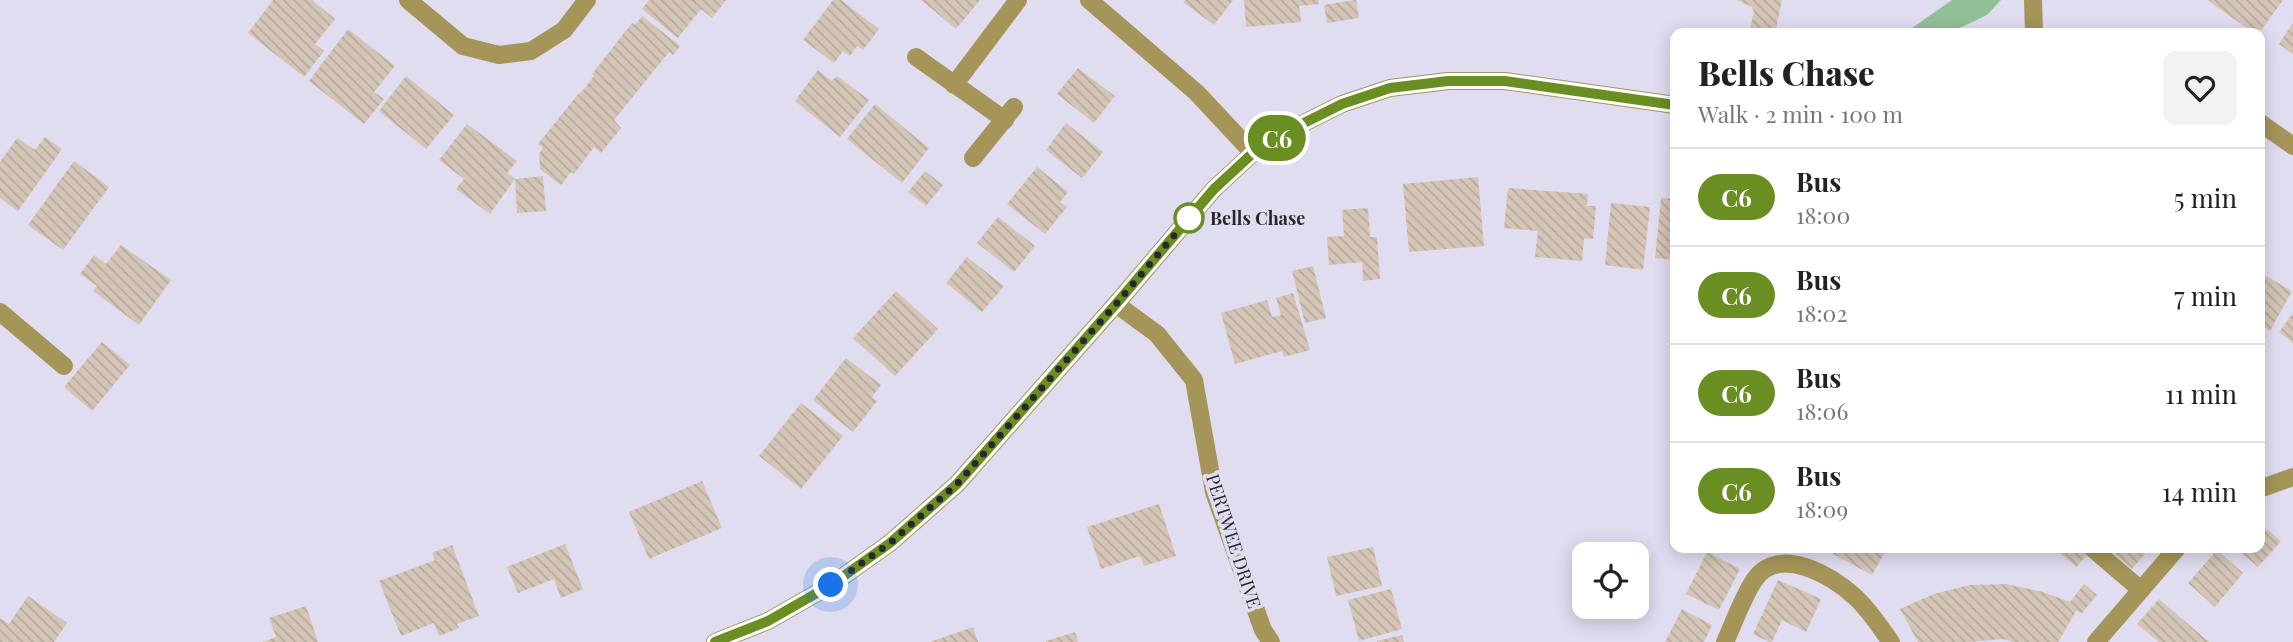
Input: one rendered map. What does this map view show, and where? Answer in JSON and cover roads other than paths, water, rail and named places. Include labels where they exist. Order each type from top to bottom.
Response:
[{"type":"street","points":[[408,0],[463,46],[499,55],[531,51],[564,30],[587,0]]},
{"type":"street","points":[[954,85],[1018,0]]},
{"type":"street","points":[[1089,0],[1197,93],[1253,153]]},
{"type":"street","points":[[2033,0],[2035,28]]},
{"type":"street","points":[[916,57],[954,85],[1009,113],[974,159]]},
{"type":"street","points":[[715,642],[768,621],[831,585],[890,543],[957,484],[1214,189],[1253,153],[1296,127],[1342,104],[1390,88],[1448,81],[1505,81],[1670,104]]},
{"type":"street","points":[[2265,126],[2293,146]]},
{"type":"street","name":"PERTWEE DRIVE","points":[[1116,304],[1157,334],[1194,380],[1214,492],[1263,630],[1270,642]]},
{"type":"street","points":[[0,312],[64,366]]},
{"type":"street","points":[[2265,487],[2293,477]]},
{"type":"street","points":[[2098,553],[2141,590]]},
{"type":"street","points":[[2096,642],[2173,553]]},
{"type":"street","points":[[1725,642],[1755,578],[1766,569],[1782,563],[1797,564],[1820,574],[1855,596],[1891,642]]},
{"type":"place","name":"Bells Chase","points":[[1189,218]]}]
